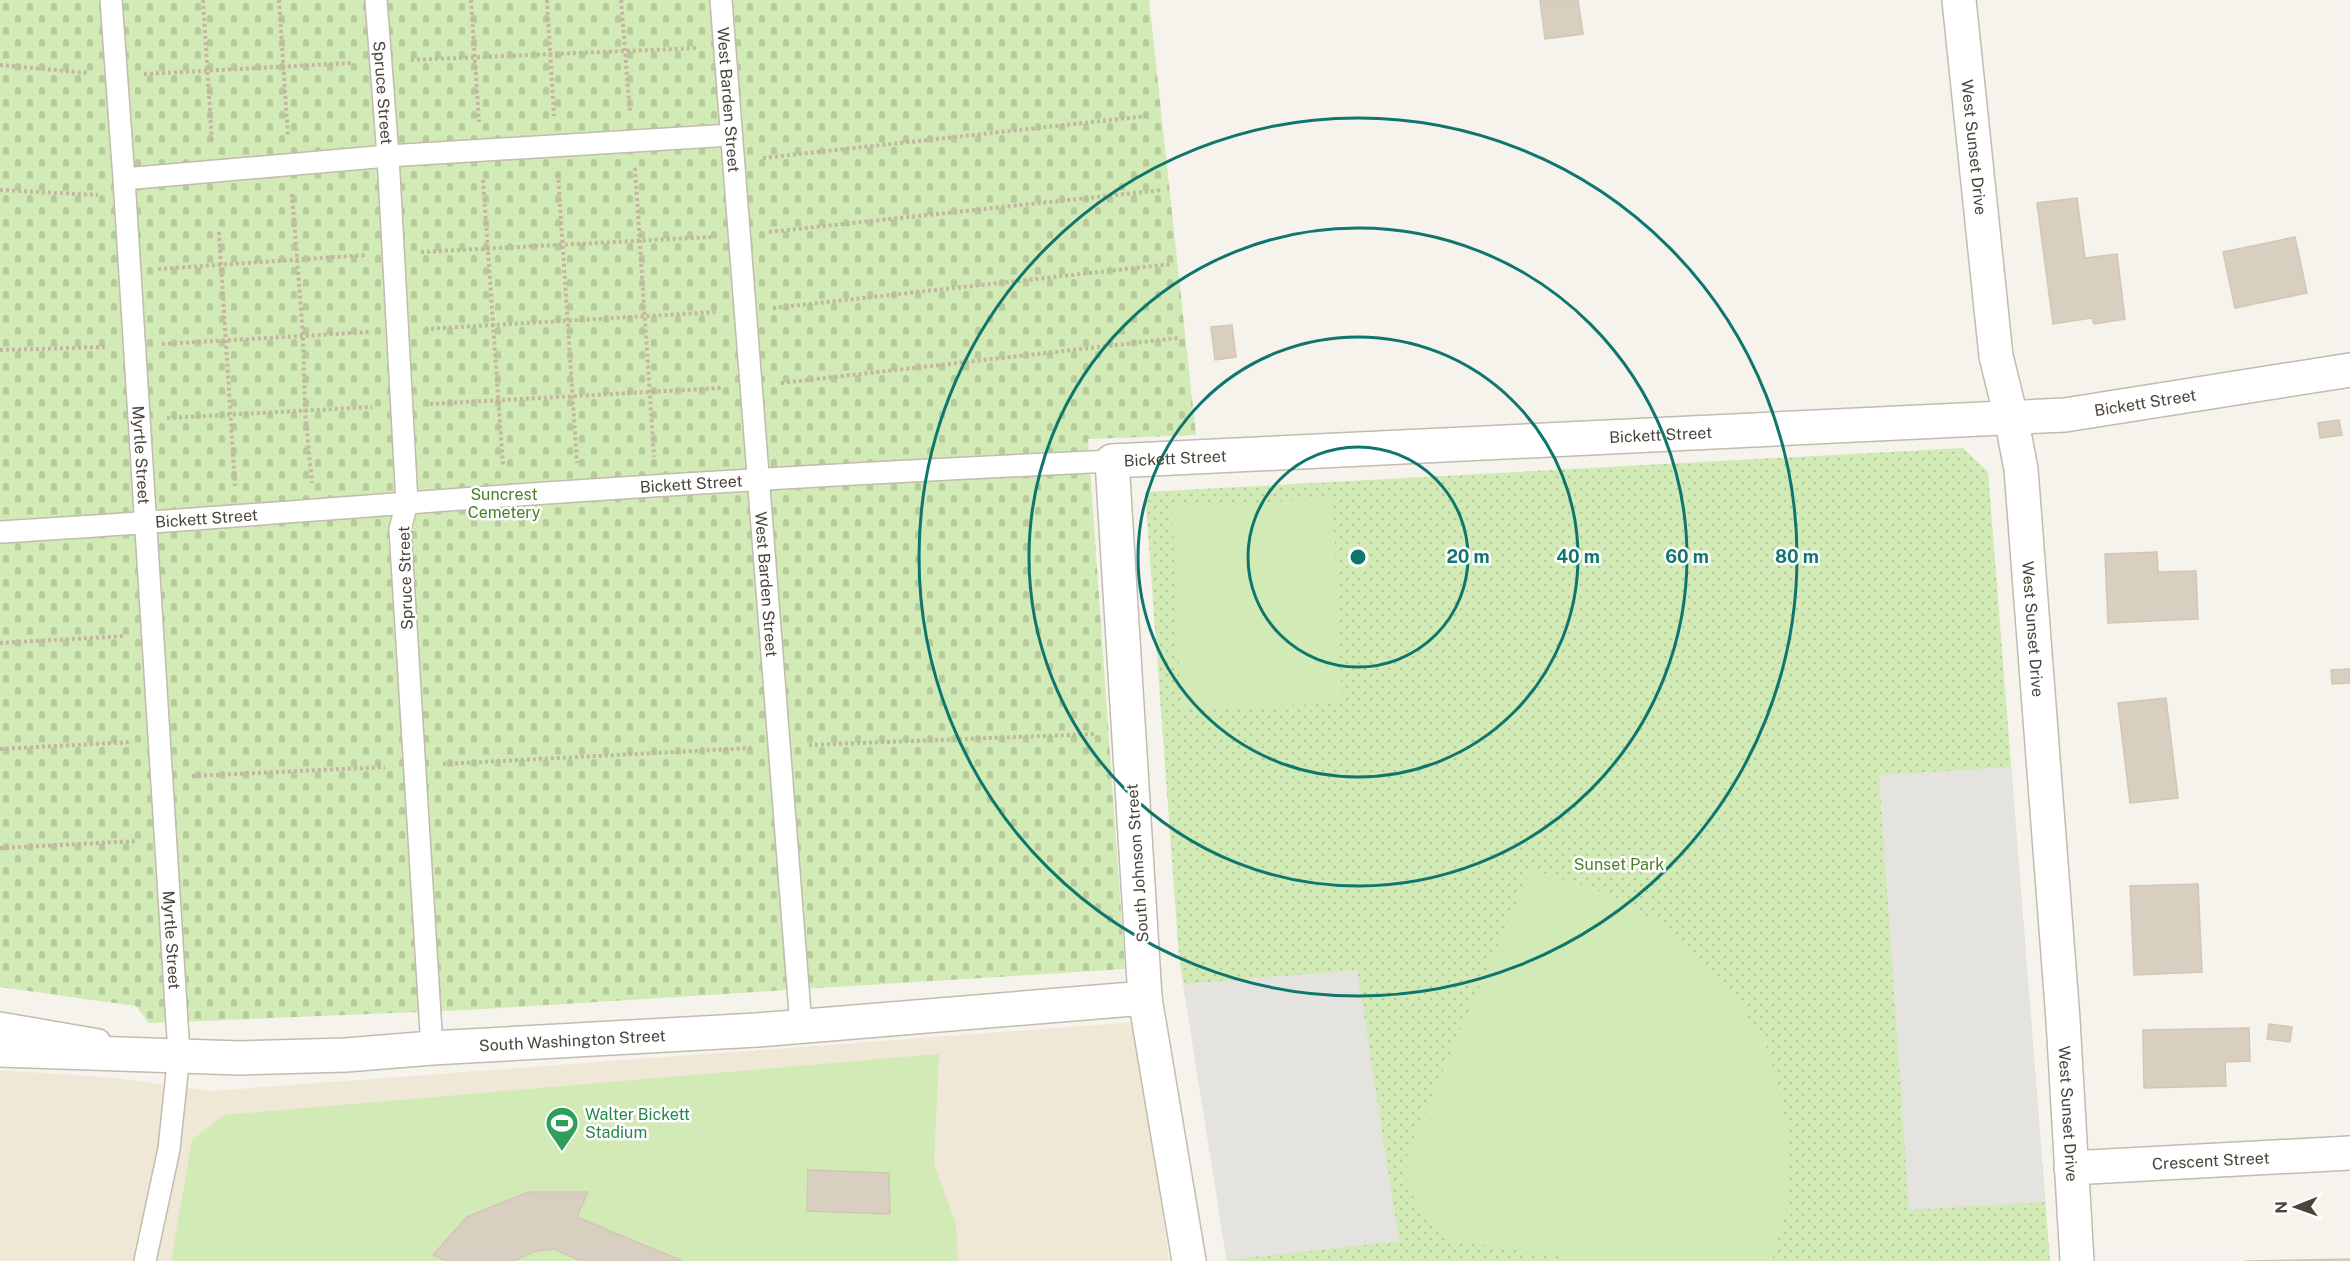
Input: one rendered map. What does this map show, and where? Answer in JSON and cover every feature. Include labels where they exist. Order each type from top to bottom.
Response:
[{"type":"street","name":"West Sunset Drive","points":[[1959,0],[1996,356],[2021,469],[2063,1020],[2077,1261]]},
{"type":"street","name":"Bickett Street","points":[[1112,461],[2065,415],[2350,370]]},
{"type":"street","name":"South Johnson Street","points":[[1112,461],[1145,998],[1189,1261]]},
{"type":"street","name":"South Washington Street","points":[[0,1050],[179,1054],[240,1058],[346,1056],[432,1048],[801,1026],[1145,998]]},
{"type":"street","name":"Crescent Street","points":[[2071,1168],[2350,1153]]},
{"type":"lane","name":"Myrtle Street","points":[[111,0],[125,187],[179,1054],[169,1149],[145,1261]]},
{"type":"lane","name":"Spruce Street","points":[[375,0],[388,156],[407,503],[400,529],[432,1048]]},
{"type":"lane","name":"West Barden Street","points":[[722,0],[730,135],[781,746],[801,1026]]},
{"type":"lane","points":[[125,187],[214,171],[388,156],[730,135]]},
{"type":"lane","name":"Bickett Street","points":[[0,532],[146,524],[407,503],[758,479],[1112,461]]},
{"type":"lane","points":[[0,1023],[179,1054]]},
{"type":"path","points":[[202,0],[214,171]]},
{"type":"path","points":[[279,0],[303,336],[305,411],[315,510]]},
{"type":"path","points":[[471,0],[505,496]]},
{"type":"path","points":[[547,0],[579,491]]},
{"type":"path","points":[[621,0],[640,240],[655,486]]},
{"type":"path","points":[[0,65],[117,76],[380,61],[550,56],[725,46]]},
{"type":"path","points":[[733,162],[1147,116]]},
{"type":"path","points":[[0,189],[125,187]]},
{"type":"path","points":[[130,271],[739,235],[1162,190]]},
{"type":"path","points":[[219,232],[236,517]]},
{"type":"path","points":[[0,350],[135,346],[745,311],[1172,264]]},
{"type":"path","points":[[139,420],[751,386],[1178,338]]},
{"type":"path","points":[[0,643],[153,634]]},
{"type":"path","points":[[161,778],[781,746],[1095,734]]},
{"type":"path","points":[[0,749],[159,741]]},
{"type":"path","points":[[0,848],[165,840]]},
{"type":"shaded area","points":[[2011,767],[2045,1202],[1909,1210],[1879,775]]},
{"type":"shaded area","points":[[1357,970],[1399,1241],[1227,1260],[1183,984]]},
{"type":"shaded area","points":[[1136,1022],[1169,1261],[0,1261],[0,1070],[115,1078],[211,1091]]},
{"type":"green space","name":"Suncrest Cemetery","points":[[0,0],[1149,0],[1196,435],[1088,439],[1125,969],[467,1010],[149,1023],[136,1006],[0,987]]},
{"type":"green space","name":"Sunset Park","points":[[1963,448],[1988,472],[2050,1261],[1227,1261],[1179,957],[1145,492]]},
{"type":"green space","points":[[1333,499],[1342,703],[1181,710],[1172,506]]},
{"type":"green space","points":[[1531,869],[1609,894],[1671,931],[1728,986],[1769,1051],[1789,1132],[1787,1204],[1772,1261],[1587,1261],[1444,1239],[1416,1204],[1406,1177],[1408,1151]]},
{"type":"green space","name":"Walter Bickett Stadium","points":[[939,1054],[934,1164],[956,1224],[958,1261],[171,1261],[192,1140],[224,1115]]},
{"type":"building","points":[[1540,0],[1578,0],[1583,34],[1545,39]]},
{"type":"building","points":[[2077,198],[2085,258],[2117,254],[2125,319],[2094,324],[2092,318],[2053,324],[2037,203]]},
{"type":"building","points":[[2295,237],[2307,293],[2235,308],[2223,252]]},
{"type":"building","points":[[1232,325],[1236,357],[1215,360],[1211,327]]},
{"type":"building","points":[[2339,420],[2342,435],[2320,438],[2318,423]]},
{"type":"building","points":[[2157,552],[2158,572],[2196,571],[2198,619],[2108,623],[2105,554]]},
{"type":"building","points":[[2350,669],[2350,683],[2332,684],[2331,670]]},
{"type":"building","points":[[2166,698],[2178,798],[2130,803],[2118,703]]},
{"type":"building","points":[[2198,884],[2202,972],[2134,975],[2130,886]]},
{"type":"building","points":[[2269,1024],[2292,1027],[2290,1042],[2267,1039]]},
{"type":"building","points":[[2249,1028],[2250,1061],[2225,1062],[2226,1086],[2144,1088],[2143,1030]]},
{"type":"building","points":[[808,1170],[889,1173],[890,1214],[807,1211]]},
{"type":"building","points":[[528,1192],[588,1192],[577,1217],[682,1261],[581,1261],[554,1249],[536,1251],[514,1261],[446,1261],[433,1255],[467,1217]]},
{"type":"building","points":[[2350,1259],[2350,1261],[2244,1261]]},
{"type":"place","name":"Walter Bickett Stadium","points":[[562,1152]]}]
